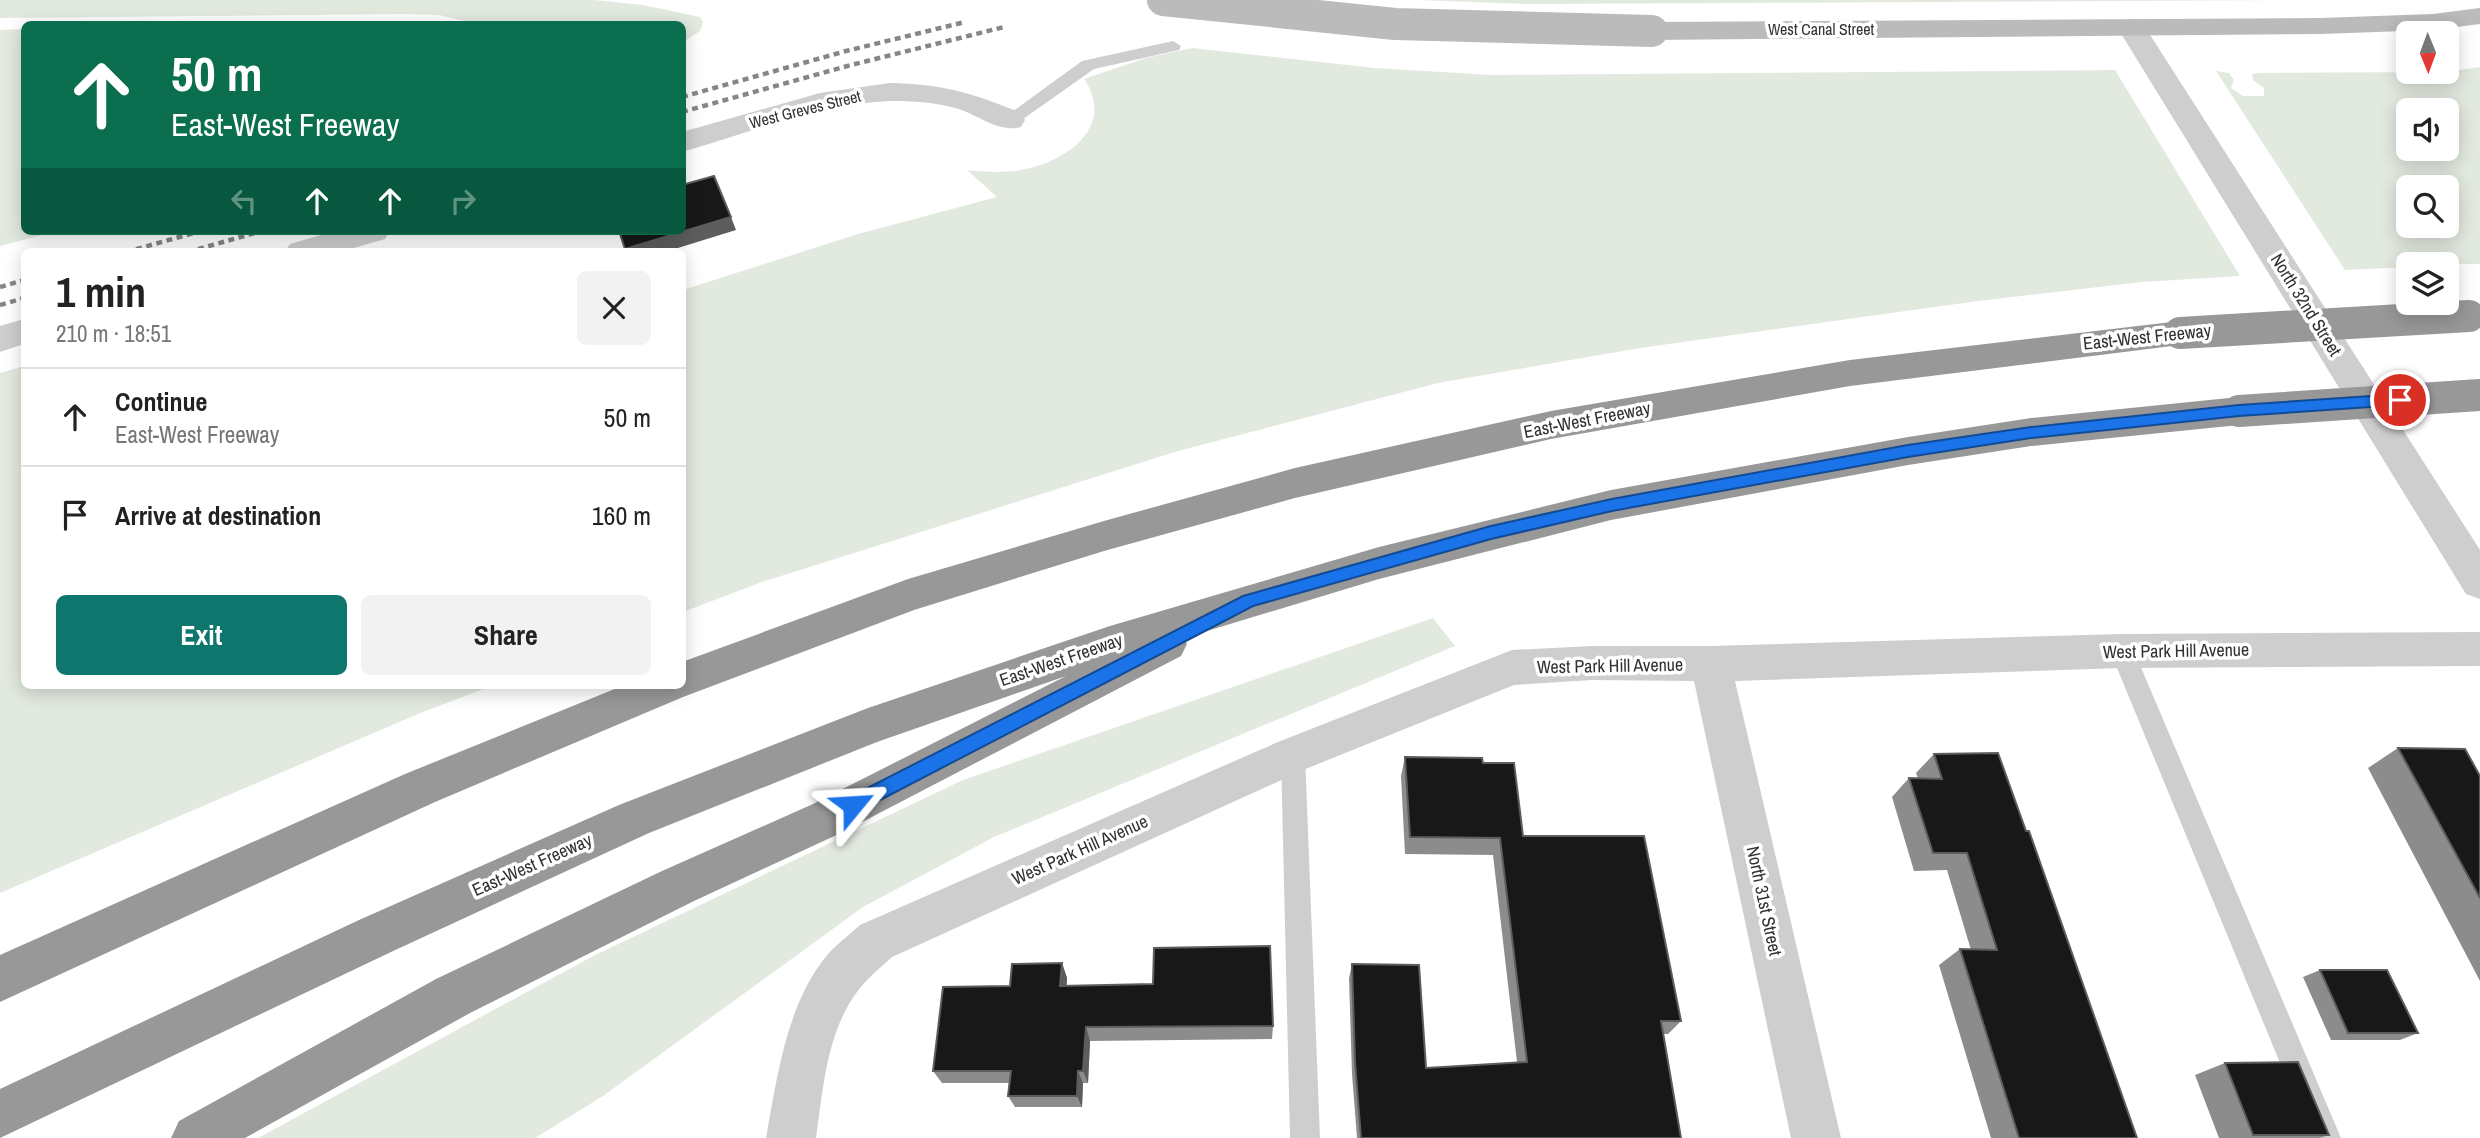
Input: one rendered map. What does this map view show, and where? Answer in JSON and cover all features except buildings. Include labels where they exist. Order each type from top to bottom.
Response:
[{"type":"highway","name":"East-West Freeway","points":[[686,678],[908,595],[1104,536],[1308,480],[1551,425],[1850,373],[2180,333],[2474,316]]},
{"type":"highway","name":"East-West Freeway","points":[[0,1114],[375,936],[634,819],[881,723],[1110,642],[1249,601],[1491,533],[1612,505],[1908,451],[2031,432],[2239,411],[2480,395]]},
{"type":"highway","points":[[196,1138],[453,996],[678,886],[828,818],[1249,601]]},
{"type":"highway","points":[[0,979],[420,788],[661,689]]},
{"type":"street","name":"West Canal Street","points":[[1163,0],[1395,24],[1483,29],[1653,31],[2377,25],[2480,16]]},
{"type":"street","name":"North 32nd Street","points":[[2131,27],[2480,583]]},
{"type":"street","name":"West Greves Street","points":[[686,141],[828,100],[864,93],[904,91],[960,99],[1010,120]]},
{"type":"street","points":[[315,248],[360,235]]},
{"type":"street","points":[[0,338],[21,332]]},
{"type":"street","name":"West Park Hill Avenue","points":[[791,1138],[801,1082],[817,1021],[838,978],[876,941],[1293,755],[1513,668],[1592,663],[1710,664],[2122,651],[2480,649]]},
{"type":"street","name":"North 31st Street","points":[[1710,664],[1723,711],[1816,1138]]},
{"type":"lane","points":[[1010,120],[1088,65],[1172,46]]},
{"type":"lane","points":[[2122,651],[2326,1138]]},
{"type":"lane","points":[[1293,755],[1305,1138]]},
{"type":"shaded area","points":[[0,0],[594,0],[643,5],[700,17],[703,22],[700,31],[686,40],[686,21],[465,21],[439,15],[403,14],[0,18]]},
{"type":"shaded area","points":[[1418,0],[2303,0],[1527,4]]},
{"type":"shaded area","points":[[21,29],[21,235],[42,235],[0,246],[0,30]]},
{"type":"shaded area","points":[[1192,48],[1375,68],[1491,75],[2115,70],[2240,276],[2142,282],[1978,301],[1640,348],[1438,383],[1178,451],[762,582],[686,611],[686,289],[858,234],[997,197],[967,170],[1021,170],[1054,160],[1069,151],[1090,127],[1094,112],[1093,96],[1084,79],[1146,58]]},
{"type":"shaded area","points":[[2480,67],[2480,264],[2459,264],[2459,252],[2396,252],[2396,268],[2345,270],[2216,71],[2229,73],[2234,80],[2231,88],[2243,96],[2264,96],[2264,88],[2253,80],[2252,74],[2396,72],[2396,84],[2459,84],[2459,70]]},
{"type":"shaded area","points":[[21,367],[21,689],[483,689],[418,714],[0,893],[0,373]]},
{"type":"shaded area","points":[[1433,618],[1455,646],[994,837],[863,907],[603,1096],[535,1138],[258,1138],[593,956],[963,780]]},
{"type":"railway","points":[[686,96],[846,51],[965,22]]},
{"type":"railway","points":[[686,111],[851,65],[1004,27]]},
{"type":"railway","points":[[140,248],[187,235]]},
{"type":"railway","points":[[202,248],[248,235]]},
{"type":"railway","points":[[0,287],[21,281]]},
{"type":"railway","points":[[0,305],[21,299]]},
{"type":"route","points":[[853,805],[1249,601],[1491,533],[1612,505],[1908,451],[2031,432],[2239,411],[2400,400]]}]
